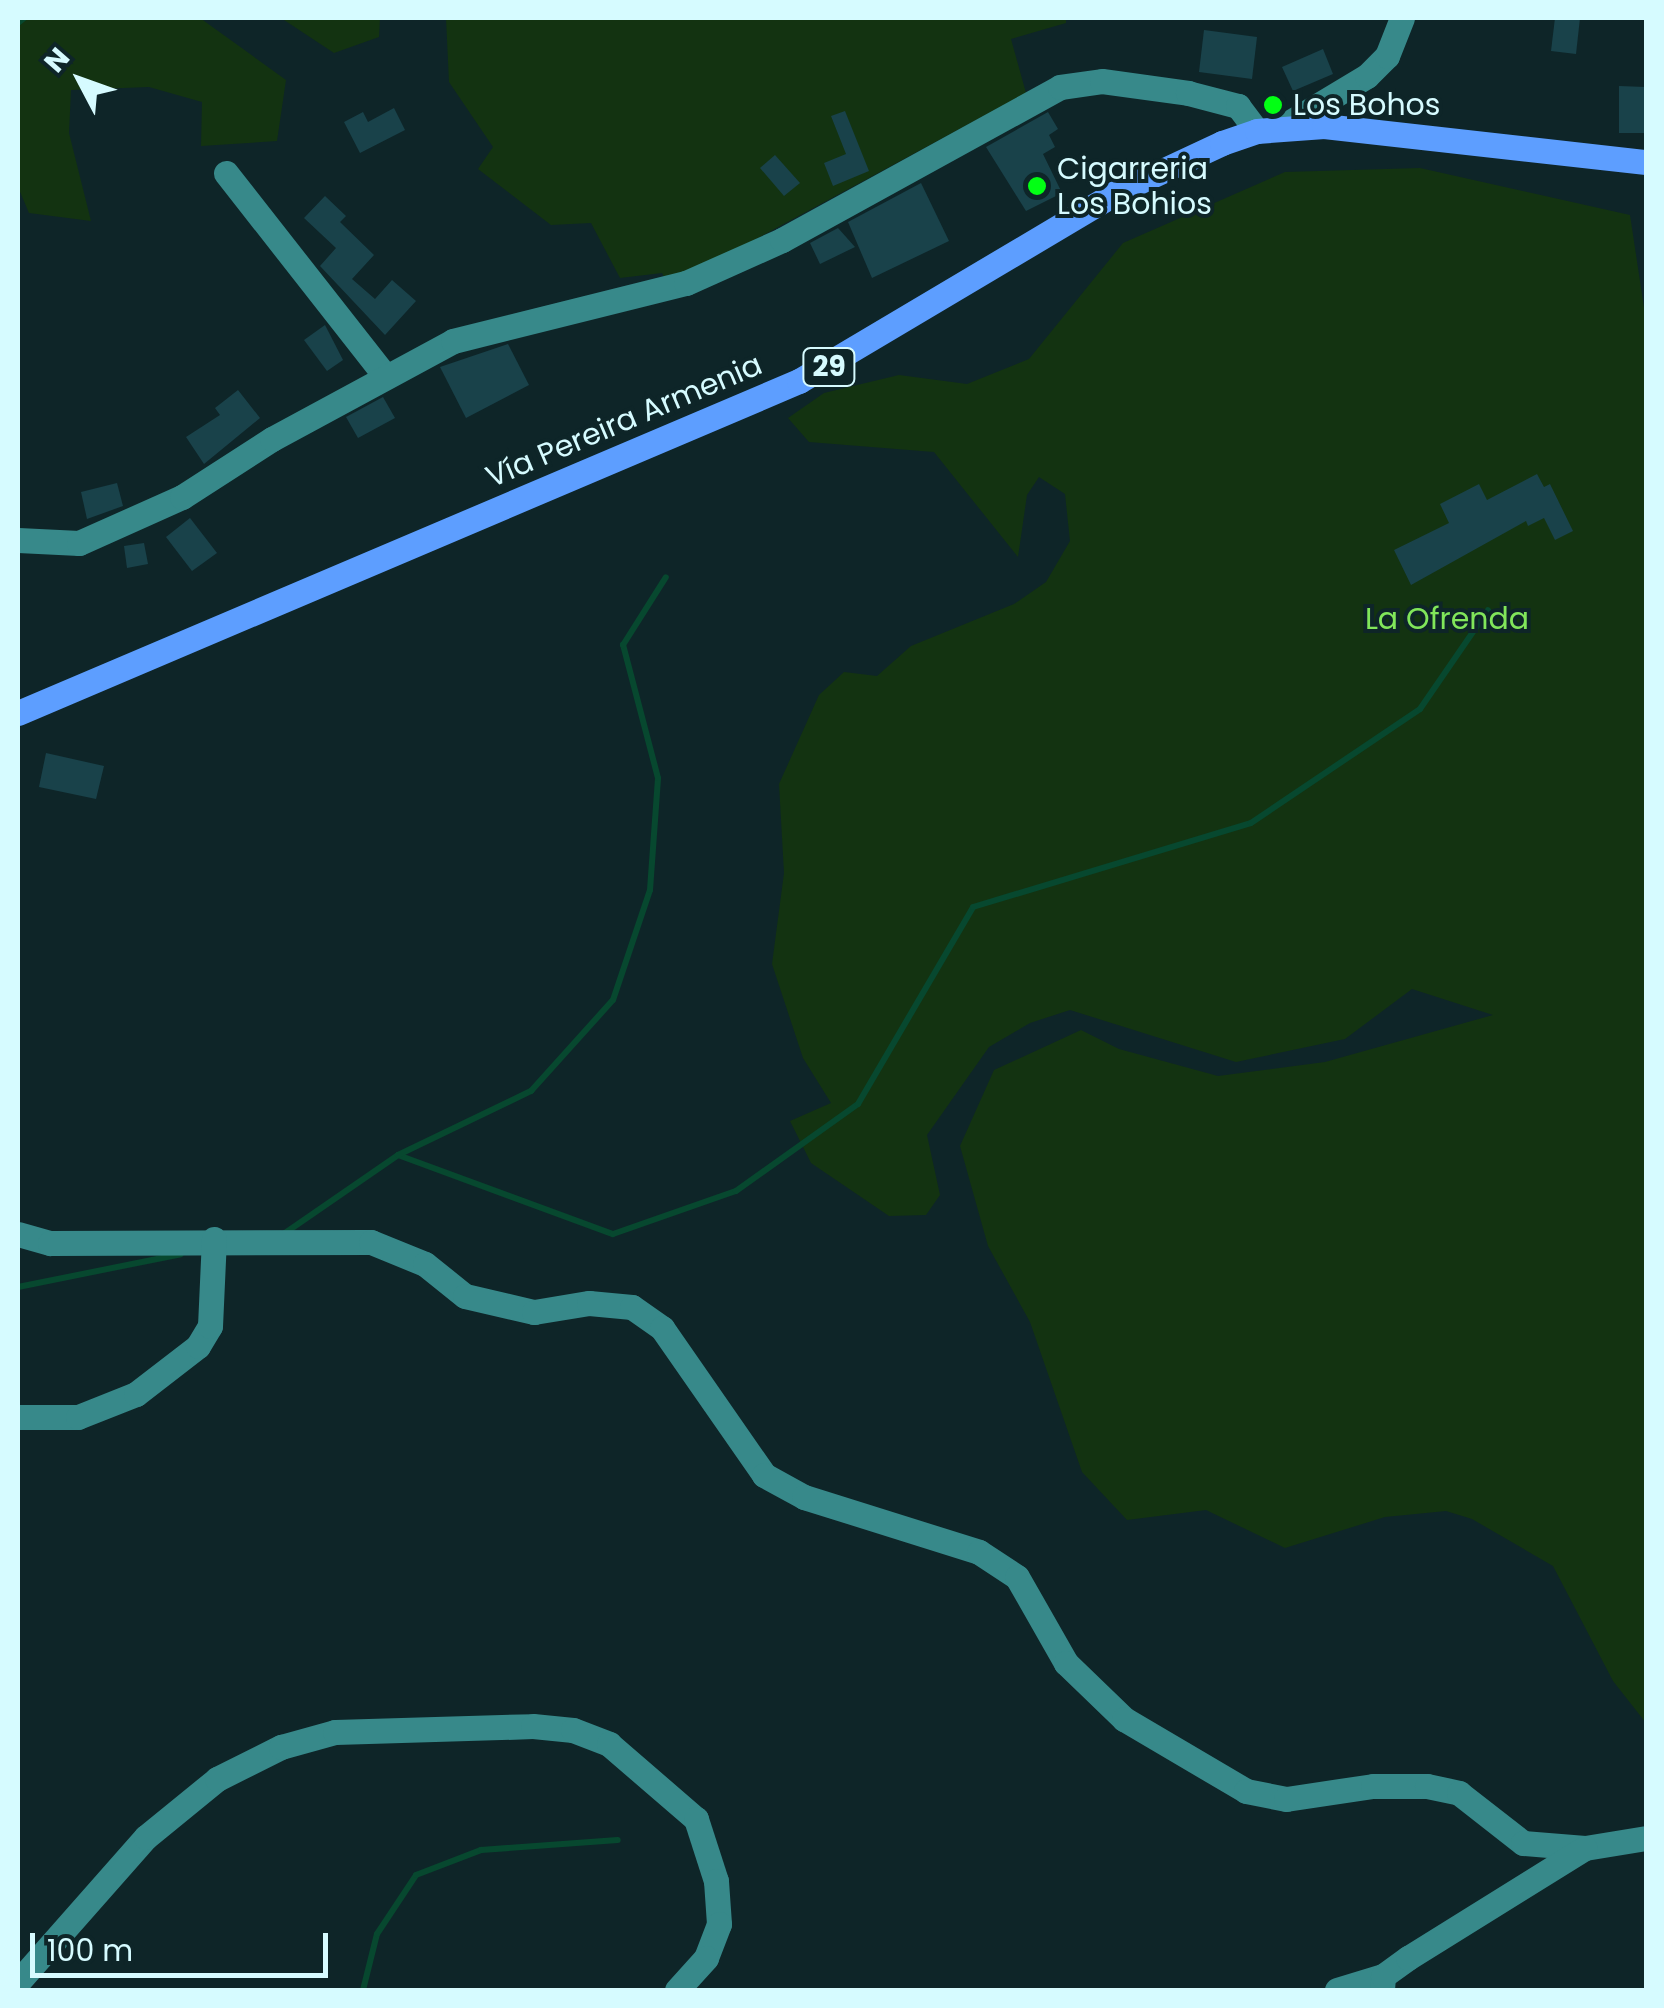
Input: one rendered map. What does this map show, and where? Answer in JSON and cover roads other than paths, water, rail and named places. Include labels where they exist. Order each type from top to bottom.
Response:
[{"type":"main road","name":"Vía Pereira Armenia","points":[[18,713],[799,381],[1114,193],[1190,154],[1270,129],[1353,128],[1646,162]]},
{"type":"street","points":[[18,540],[79,542],[182,498],[454,341],[686,284],[782,240],[1060,87],[1102,81],[1188,93],[1238,106],[1270,129],[1367,76],[1387,56],[1402,18]]},
{"type":"street","points":[[226,173],[386,377]]},
{"type":"street","points":[[18,1234],[50,1243],[214,1239],[371,1242],[425,1264],[465,1296],[534,1312],[589,1303],[632,1307],[662,1328],[764,1475],[804,1497],[886,1518],[992,1560],[1017,1577],[1066,1663],[1124,1719],[1246,1791],[1286,1799],[1373,1786],[1428,1786],[1459,1793],[1523,1843],[1585,1848],[1646,1838]]},
{"type":"street","points":[[18,1417],[92,1411],[136,1394],[198,1346],[210,1326],[214,1239]]},
{"type":"street","points":[[18,1982],[146,1837],[217,1779],[282,1748],[334,1732],[532,1726],[573,1730],[609,1744],[656,1778],[696,1819],[716,1882],[719,1924],[706,1958],[677,1990]]},
{"type":"street","points":[[1337,1990],[1383,1983],[1585,1848]]},
{"type":"waterway","points":[[18,23],[24,18]]},
{"type":"waterway","points":[[285,1233],[398,1155],[531,1091],[613,1000],[650,890],[658,778],[623,645],[666,577]]},
{"type":"waterway","points":[[398,1155],[613,1234],[736,1191],[858,1104],[973,907],[1251,823],[1420,709],[1488,610]]},
{"type":"waterway","points":[[18,1287],[181,1254]]},
{"type":"waterway","points":[[363,1990],[377,1934],[416,1875],[481,1850],[618,1840]]},
{"type":"place","name":"Los Bohos","points":[[1273,105]]},
{"type":"place","name":"Cigarreria Los Bohios","points":[[1037,186]]},
{"type":"park label","name":"La Ofrenda","points":[[1447,619]]}]
